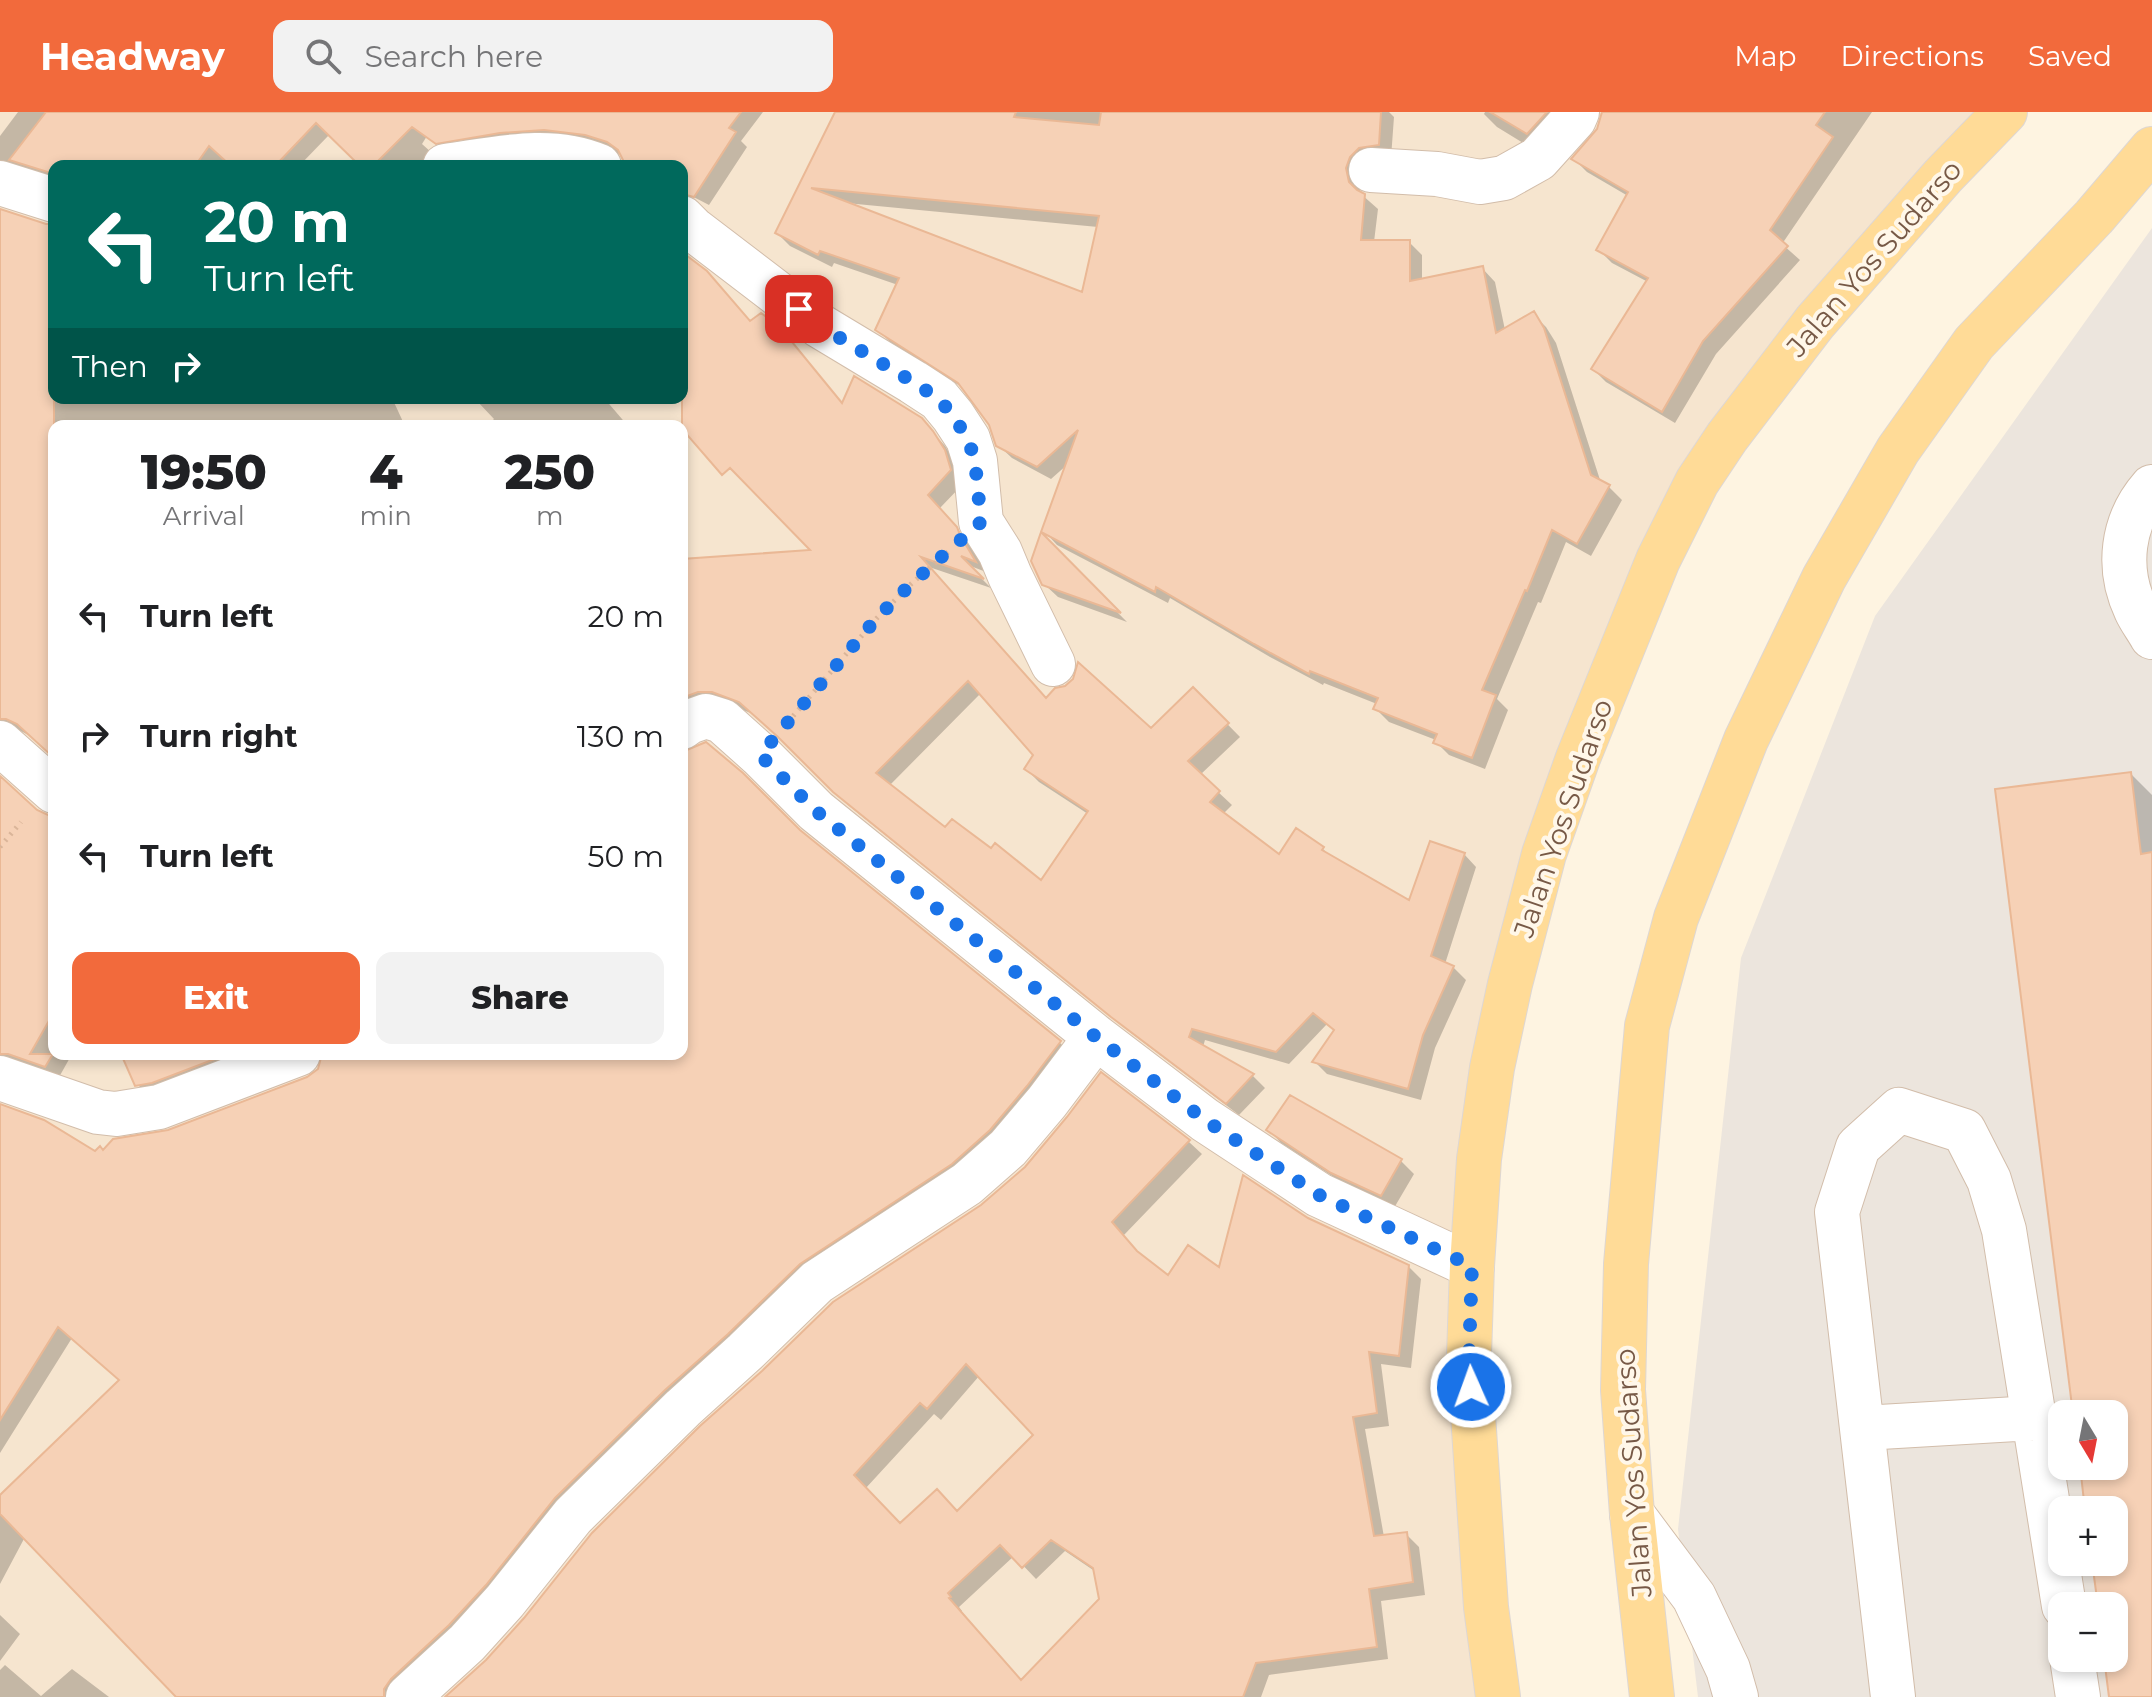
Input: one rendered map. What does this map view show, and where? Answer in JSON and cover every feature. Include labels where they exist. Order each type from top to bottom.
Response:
[{"type":"main road","name":"Jalan Yos Sudarso","points":[[1498,1697],[1486,1607],[1469,1356],[1472,1266],[1479,1159],[1492,1068],[1544,854],[1578,758],[1658,560],[1697,482],[1727,437],[1815,322],[2002,113]]},
{"type":"main road","name":"Jalan Yos Sudarso","points":[[1652,1697],[1632,1514],[1623,1390],[1626,1264],[1647,1026],[1676,918],[1752,726],[1824,578],[1898,450],[1974,343],[2094,217],[2152,149]]},
{"type":"street","points":[[1371,170],[1437,174],[1480,182],[1504,178],[1538,159],[1577,112]]},
{"type":"street","points":[[491,160],[537,154],[565,155],[580,160]]},
{"type":"street","points":[[0,183],[48,198]]},
{"type":"street","points":[[688,224],[820,326],[939,399],[968,439],[975,461],[981,522],[1000,552],[1053,664]]},
{"type":"street","points":[[2152,487],[2129,522],[2123,547],[2126,577],[2135,609],[2152,637]]},
{"type":"street","points":[[688,723],[706,716],[722,721],[816,811],[1096,1037],[1205,1120],[1319,1195],[1472,1266]]},
{"type":"street","points":[[0,743],[48,786]]},
{"type":"street","points":[[408,1697],[467,1643],[573,1516],[817,1282],[967,1184],[1008,1148],[1096,1037]]},
{"type":"street","points":[[0,1078],[98,1112],[116,1114],[159,1107],[282,1060]]},
{"type":"street","points":[[1893,1697],[1837,1212],[1858,1147],[1899,1110],[1964,1131],[1989,1180],[2004,1230],[2062,1592]]},
{"type":"street","points":[[1863,1428],[2034,1418]]},
{"type":"street","points":[[1632,1514],[1694,1597],[1728,1669],[1736,1697]]},
{"type":"street","points":[[2074,1672],[2078,1697]]},
{"type":"path","points":[[760,755],[877,618],[981,522]]},
{"type":"shaded area","points":[[0,112],[2002,112],[1689,501],[1559,823],[1473,1176],[1500,1697],[0,1697]]},
{"type":"shaded area","points":[[2152,228],[2152,1697],[1698,1697],[1678,1529],[1741,958],[1875,616]]},
{"type":"building","points":[[46,112],[741,112],[729,128],[736,132],[694,197],[688,196],[688,160],[623,160],[618,150],[607,142],[585,135],[544,130],[500,133],[436,144],[412,127],[379,160],[354,160],[316,123],[281,160],[224,160],[209,146],[199,160],[48,160],[48,172],[9,160]]},
{"type":"building","points":[[835,112],[1016,112],[1014,117],[1099,125],[1101,112],[1381,112],[1379,145],[1359,148],[1350,157],[1346,168],[1349,182],[1365,194],[1361,240],[1410,240],[1410,281],[1483,266],[1496,333],[1534,311],[1544,328],[1591,475],[1610,485],[1577,544],[1552,530],[1482,690],[1496,695],[1472,758],[1433,743],[1437,734],[1373,709],[1378,698],[1310,671],[1309,674],[1156,587],[1155,592],[1041,532],[1078,430],[1037,467],[996,446],[989,425],[958,383],[875,330],[899,278],[820,251],[818,255],[775,233]],"holes":[[[811,188],[1099,216],[1082,292]]]},
{"type":"building","points":[[1490,112],[1547,112],[1527,134]]},
{"type":"building","points":[[1602,112],[1825,112],[1816,125],[1833,137],[1770,230],[1788,246],[1703,341],[1662,412],[1591,369],[1648,278],[1596,250],[1628,192],[1571,159],[1597,129]]},
{"type":"building","points":[[0,209],[48,224],[48,404],[54,404],[54,420],[48,420],[48,752],[17,724],[0,719]]},
{"type":"building","points":[[688,257],[707,271],[750,321],[761,313],[779,326],[842,403],[854,376],[922,418],[933,431],[945,450],[951,470],[928,495],[957,527],[976,562],[961,556],[984,579],[921,557],[1046,698],[1055,688],[1065,686],[1073,679],[1078,662],[1151,728],[1193,687],[1229,723],[1188,761],[1220,791],[1210,802],[1279,854],[1296,828],[1324,847],[1322,850],[1409,900],[1430,841],[1465,853],[1431,956],[1454,966],[1423,1035],[1408,1089],[1312,1062],[1334,1030],[1313,1013],[1276,1052],[1192,1029],[1189,1037],[1254,1074],[1226,1104],[1111,1017],[833,792],[739,702],[712,692],[688,696],[688,559],[810,550],[730,468],[722,475],[688,436],[688,420],[682,420],[682,404],[688,404]],"holes":[[[968,681],[1033,755],[1024,769],[1088,811],[1041,880],[995,843],[991,848],[952,819],[945,827],[876,773]]]},
{"type":"building","points":[[1041,532],[1121,613],[1042,585],[1031,561]]},
{"type":"building","points":[[706,742],[743,773],[800,830],[1061,1041],[990,1130],[952,1164],[800,1264],[665,1390],[555,1498],[486,1585],[449,1625],[391,1679],[384,1689],[384,1697],[176,1697],[0,1514],[0,1495],[119,1380],[58,1327],[0,1420],[0,1104],[44,1120],[95,1151],[100,1146],[103,1150],[113,1139],[168,1130],[307,1077],[318,1069],[320,1060],[688,1060],[688,750]]},
{"type":"building","points":[[2131,772],[2141,854],[2152,852],[2152,1697],[2109,1697],[2106,1672],[2128,1672],[2128,1592],[2096,1592],[2094,1576],[2128,1576],[2128,1496],[2083,1496],[2082,1480],[2128,1480],[2128,1400],[2071,1400],[1995,789]]},
{"type":"building","points":[[0,776],[37,810],[48,815],[48,1022],[30,1054],[48,1054],[49,1060],[45,1067],[0,1054]]},
{"type":"building","points":[[124,1060],[212,1060],[152,1083],[135,1086]]},
{"type":"building","points":[[1101,1072],[1190,1140],[1112,1222],[1137,1251],[1168,1275],[1188,1245],[1219,1267],[1243,1175],[1308,1218],[1409,1265],[1399,1356],[1369,1352],[1377,1413],[1353,1417],[1374,1536],[1407,1532],[1413,1582],[1369,1589],[1377,1647],[1256,1663],[1243,1697],[445,1697],[486,1660],[524,1618],[592,1533],[700,1426],[833,1302],[981,1205],[1025,1167]],"holes":[[[966,1364],[1033,1435],[957,1511],[937,1489],[900,1523],[854,1475],[920,1403],[927,1409]],[[1051,1540],[1093,1568],[1099,1599],[1021,1680],[949,1598],[948,1593],[1000,1545],[1022,1568]]]},
{"type":"building","points":[[1290,1095],[1402,1159],[1381,1196],[1331,1173],[1266,1130]]},
{"type":"route","points":[[799,309],[820,326],[939,399],[968,439],[975,461],[981,522],[877,618],[760,755],[816,811],[1096,1037],[1205,1120],[1319,1195],[1472,1266],[1471,1387]]}]
